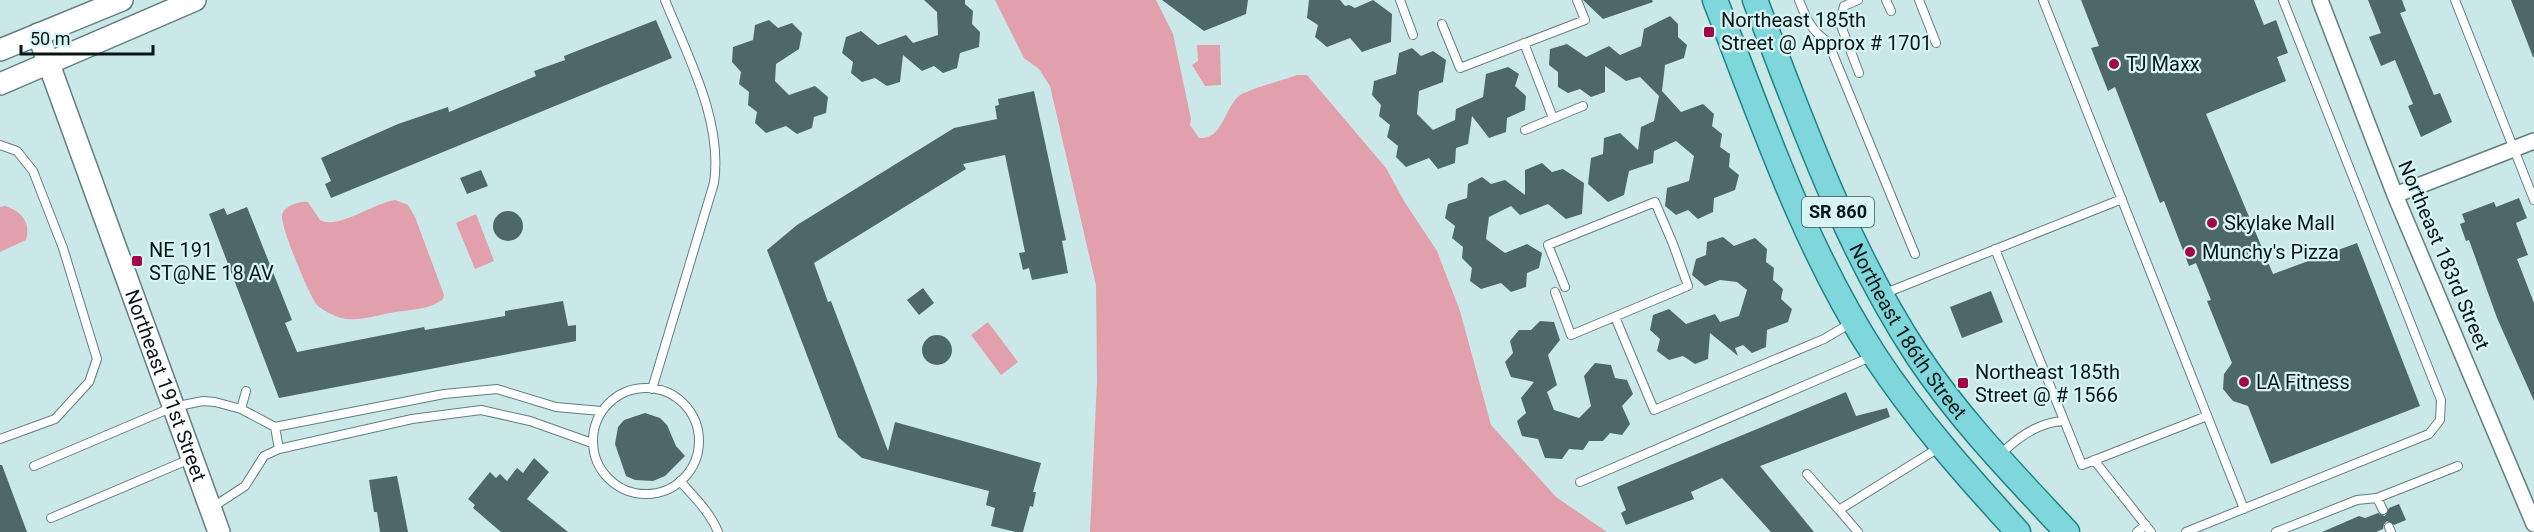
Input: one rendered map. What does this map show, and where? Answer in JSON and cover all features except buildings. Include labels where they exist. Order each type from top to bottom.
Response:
[{"type":"main road","name":"Northeast 186th Street","points":[[1715,0],[1780,164],[1827,272],[1854,321],[1874,355],[1941,446],[2018,532]]},
{"type":"main road","name":"Northeast 186th Street","points":[[1755,0],[1828,188],[1852,242],[1880,295],[1917,356],[1962,415],[2067,532]]},
{"type":"main road","points":[[1827,272],[1859,293],[1880,295]]},
{"type":"main road","points":[[1854,321],[1884,333],[1917,356]]},
{"type":"street","points":[[0,50],[122,0]]},
{"type":"street","points":[[0,84],[195,0]]},
{"type":"street","name":"Northeast 183rd Street","points":[[2320,0],[2395,195],[2534,524]]},
{"type":"street","name":"Northeast 191st Street","points":[[38,34],[219,532]]},
{"type":"street","points":[[2395,195],[2534,141]]},
{"type":"lane","points":[[652,389],[714,183],[717,161],[707,111],[665,0]]},
{"type":"lane","points":[[1400,0],[1413,35]]},
{"type":"lane","points":[[1442,24],[1460,68],[1585,20],[1577,0]]},
{"type":"lane","points":[[1799,0],[1808,23],[1816,34],[1828,42],[1915,254]]},
{"type":"lane","points":[[1858,0],[1844,6],[1840,23],[1859,73]]},
{"type":"lane","points":[[1886,0],[1891,11]]},
{"type":"lane","points":[[1919,0],[1936,43]]},
{"type":"lane","points":[[2043,0],[2244,509]]},
{"type":"lane","points":[[2186,532],[2429,434],[2440,420],[2441,400],[2283,0]]},
{"type":"lane","points":[[2455,0],[2534,200]]},
{"type":"lane","points":[[1524,43],[1554,118]]},
{"type":"lane","points":[[1525,130],[1583,106]]},
{"type":"lane","points":[[0,145],[17,151],[33,171],[63,248],[97,359],[89,382],[55,418],[0,440]]},
{"type":"lane","points":[[1880,295],[2122,199]]},
{"type":"lane","points":[[1554,292],[1571,335],[1688,286],[1655,202],[1548,245],[1565,287]]},
{"type":"lane","points":[[1995,249],[2082,465],[2207,416]]},
{"type":"lane","points":[[1615,316],[1654,410],[1824,339],[1854,321]]},
{"type":"lane","points":[[1580,482],[1874,355]]},
{"type":"lane","points":[[34,466],[173,407],[203,400],[241,409],[274,428],[471,390],[497,389],[556,406],[602,411]]},
{"type":"lane","points":[[652,389],[676,398],[688,409],[696,424],[699,442],[696,460],[686,476],[672,488],[655,494],[637,494],[619,488],[605,476],[596,460],[592,443],[594,426],[602,411],[613,399],[628,391],[652,389]]},
{"type":"lane","points":[[241,409],[246,391]]},
{"type":"lane","points":[[210,509],[245,486],[264,456],[279,449],[412,419],[481,410],[530,421],[592,443]]},
{"type":"lane","points":[[1998,457],[2012,443],[2035,429],[2051,422],[2064,421]]},
{"type":"lane","points":[[274,428],[279,449]]},
{"type":"lane","points":[[1839,510],[1941,446]]},
{"type":"lane","points":[[51,518],[192,459]]},
{"type":"lane","points":[[2094,460],[2149,529],[2137,532]]},
{"type":"lane","points":[[2276,532],[2357,500],[2377,498],[2458,466]]},
{"type":"lane","points":[[1807,474],[1858,532]]},
{"type":"lane","points":[[680,481],[714,521],[718,532]]},
{"type":"lane","points":[[2377,498],[2383,510]]},
{"type":"shaded area","points":[[995,0],[1156,0],[1173,34],[1191,119],[1190,125],[1199,138],[1207,137],[1218,129],[1234,101],[1244,93],[1297,75],[1307,75],[1386,168],[1404,201],[1437,251],[1460,311],[1491,425],[1556,497],[1607,532],[1090,532],[1097,381],[1096,285],[1050,86],[1039,69],[1024,58]]},
{"type":"shaded area","points":[[1197,45],[1220,45],[1221,85],[1205,86],[1192,65],[1198,61]]},
{"type":"shaded area","points":[[395,200],[408,205],[415,217],[444,295],[443,299],[427,307],[361,319],[341,318],[322,309],[317,305],[308,289],[286,234],[282,216],[285,209],[301,202],[308,202],[320,220],[337,222]]},
{"type":"shaded area","points":[[5,206],[16,211],[24,219],[27,234],[26,240],[0,252],[0,207]]},
{"type":"shaded area","points":[[476,214],[494,261],[475,269],[456,223]]},
{"type":"shaded area","points":[[988,322],[1018,362],[1001,375],[971,335]]},
{"type":"place","name":"Northeast 185th Street @ Approx # 1701","points":[[1709,32]]},
{"type":"place","name":"TJ Maxx","points":[[2114,64]]},
{"type":"place","name":"Skylake Mall","points":[[2212,223]]},
{"type":"place","name":"Munchy's Pizza","points":[[2190,252]]},
{"type":"place","name":"NE 191 ST@NE 18 AV","points":[[137,261]]},
{"type":"place","name":"LA Fitness","points":[[2244,382]]},
{"type":"place","name":"Northeast 185th Street @ # 1566","points":[[1963,383]]}]
